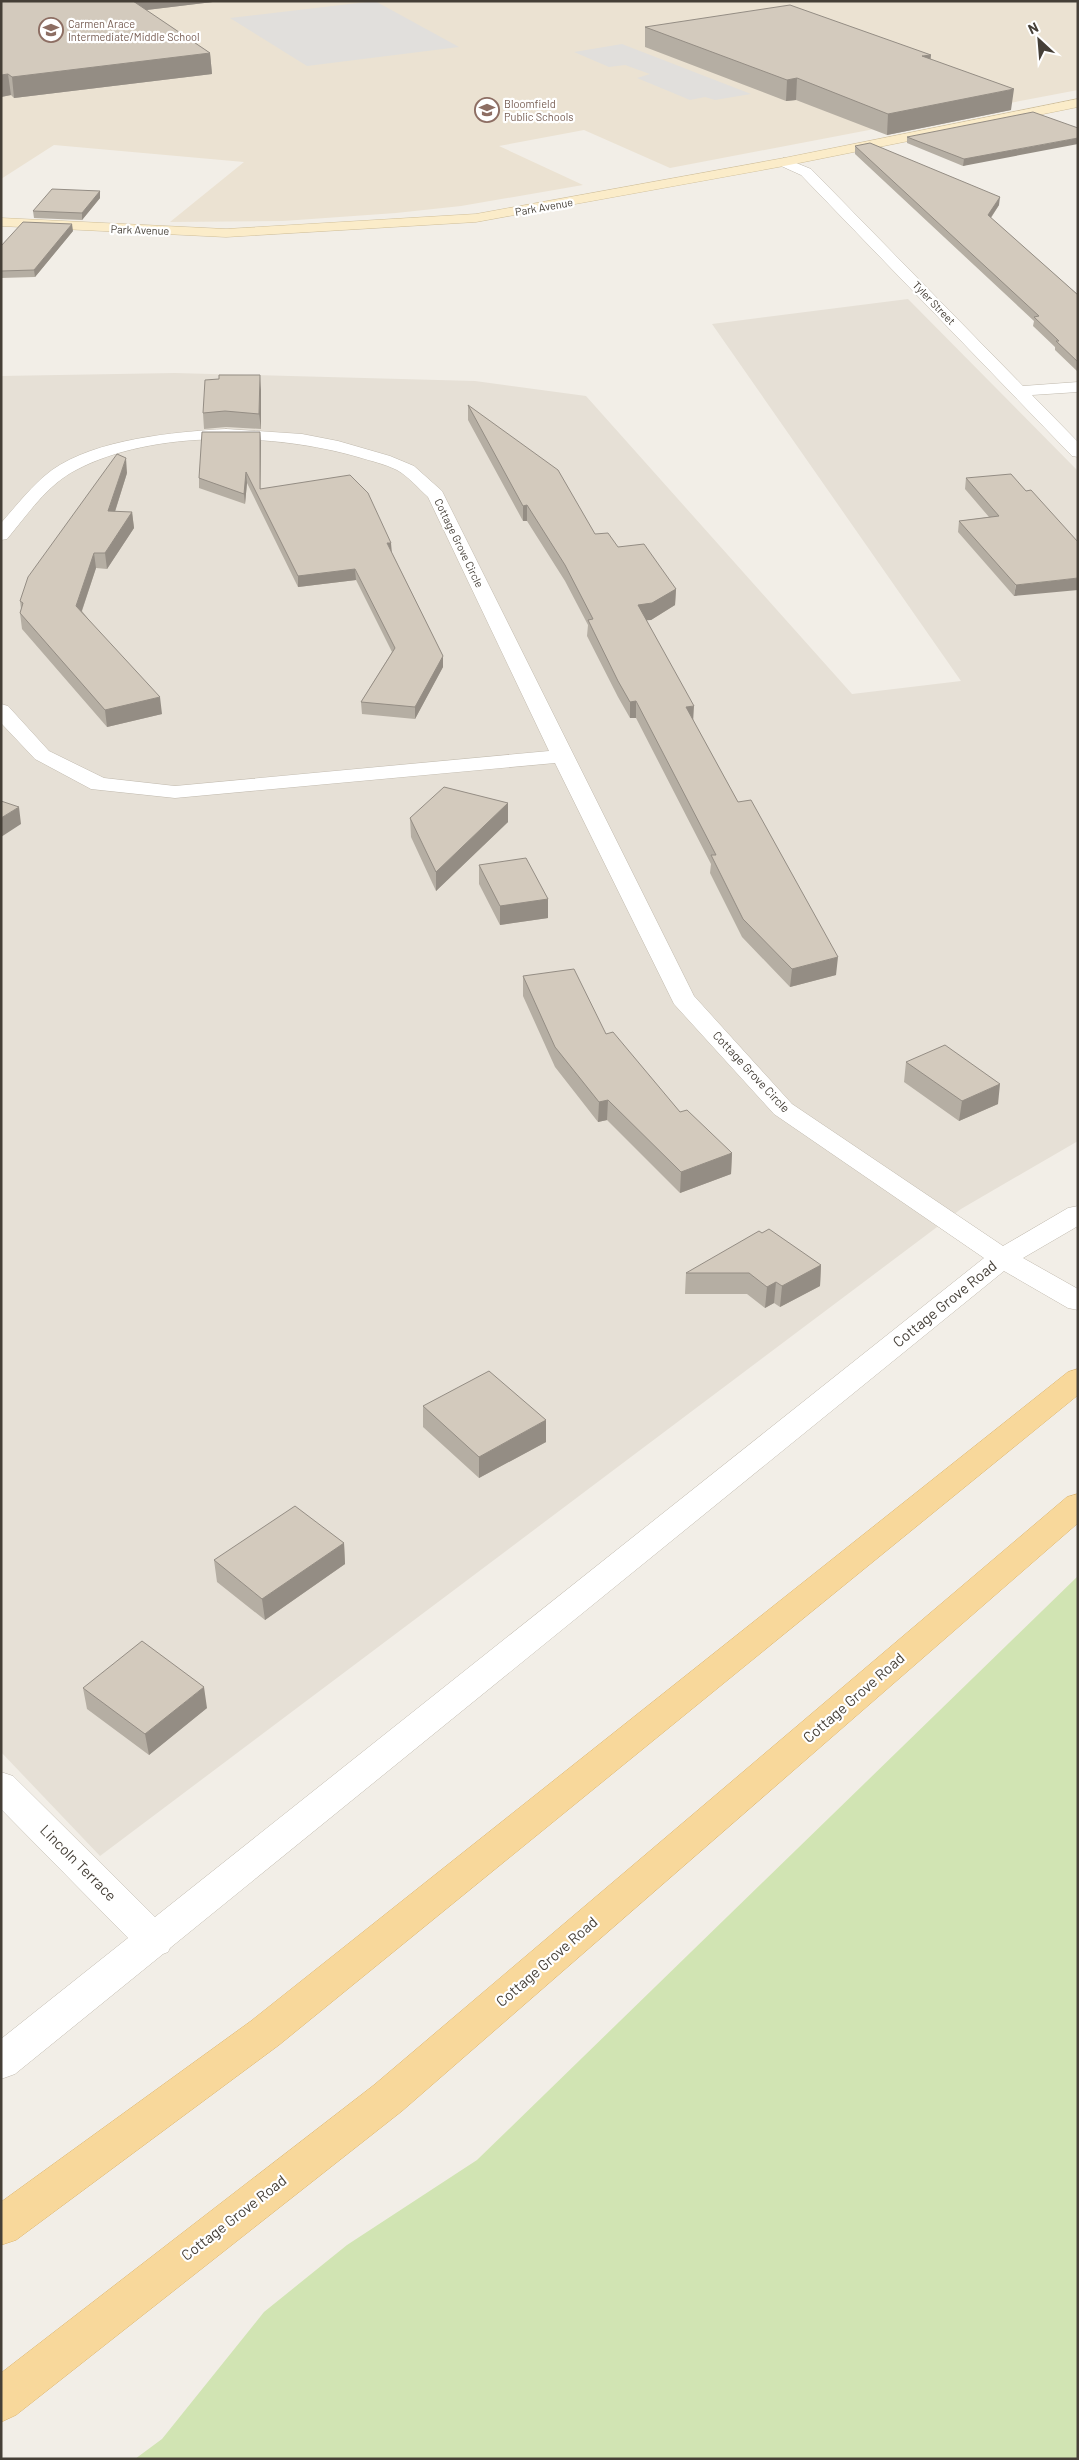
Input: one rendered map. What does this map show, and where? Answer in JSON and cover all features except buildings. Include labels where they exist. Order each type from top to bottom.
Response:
[{"type":"main road","name":"Park Avenue","points":[[1,222],[30,225],[226,233],[476,218],[784,162],[1078,102]]},
{"type":"main road","points":[[1,2226],[265,2033],[1078,1379]]},
{"type":"main road","name":"Cottage Grove Road","points":[[1,2400],[388,2098],[1078,1505]]},
{"type":"street","name":"Tyler Street","points":[[784,162],[806,172],[1078,452]]},
{"type":"street","points":[[1019,391],[1078,387]]},
{"type":"street","name":"Cottage Grove Circle","points":[[1,535],[44,485],[51,480],[80,461],[136,444],[192,435],[270,435],[341,445],[404,467],[436,495],[562,756],[683,999],[782,1109],[1002,1258],[1078,1301]]},
{"type":"street","points":[[1,710],[42,755],[99,784],[176,792],[562,756]]},
{"type":"street","name":"Cottage Grove Road","points":[[1,2062],[1002,1258],[1078,1214]]},
{"type":"street","name":"Lincoln Terrace","points":[[1,1786],[154,1941]]},
{"type":"shaded area","name":"Bloomfield Public Schools","points":[[1,1],[1078,1],[1078,90],[670,168],[584,130],[499,146],[583,185],[461,206],[396,213],[283,221],[170,222],[244,162],[54,145],[1,179]]},
{"type":"shaded area","points":[[375,1],[459,47],[307,66],[230,18]]},
{"type":"shaded area","points":[[622,44],[751,94],[715,100],[705,97],[690,100],[637,78],[650,74],[625,65],[609,67],[574,52]]},
{"type":"shaded area","points":[[908,299],[1078,471],[1078,1141],[961,1209],[100,1856],[1,1752],[1,376],[175,373],[475,381],[586,396],[852,694],[961,681],[712,324]]},
{"type":"green space","points":[[1078,1576],[1078,2459],[135,2459],[162,2439],[264,2312],[347,2245],[477,2160]]},
{"type":"place","name":"Carmen Arace Intermediate/Middle School","points":[[51,30]]},
{"type":"place","name":"Bloomfield Public Schools","points":[[487,110]]}]
